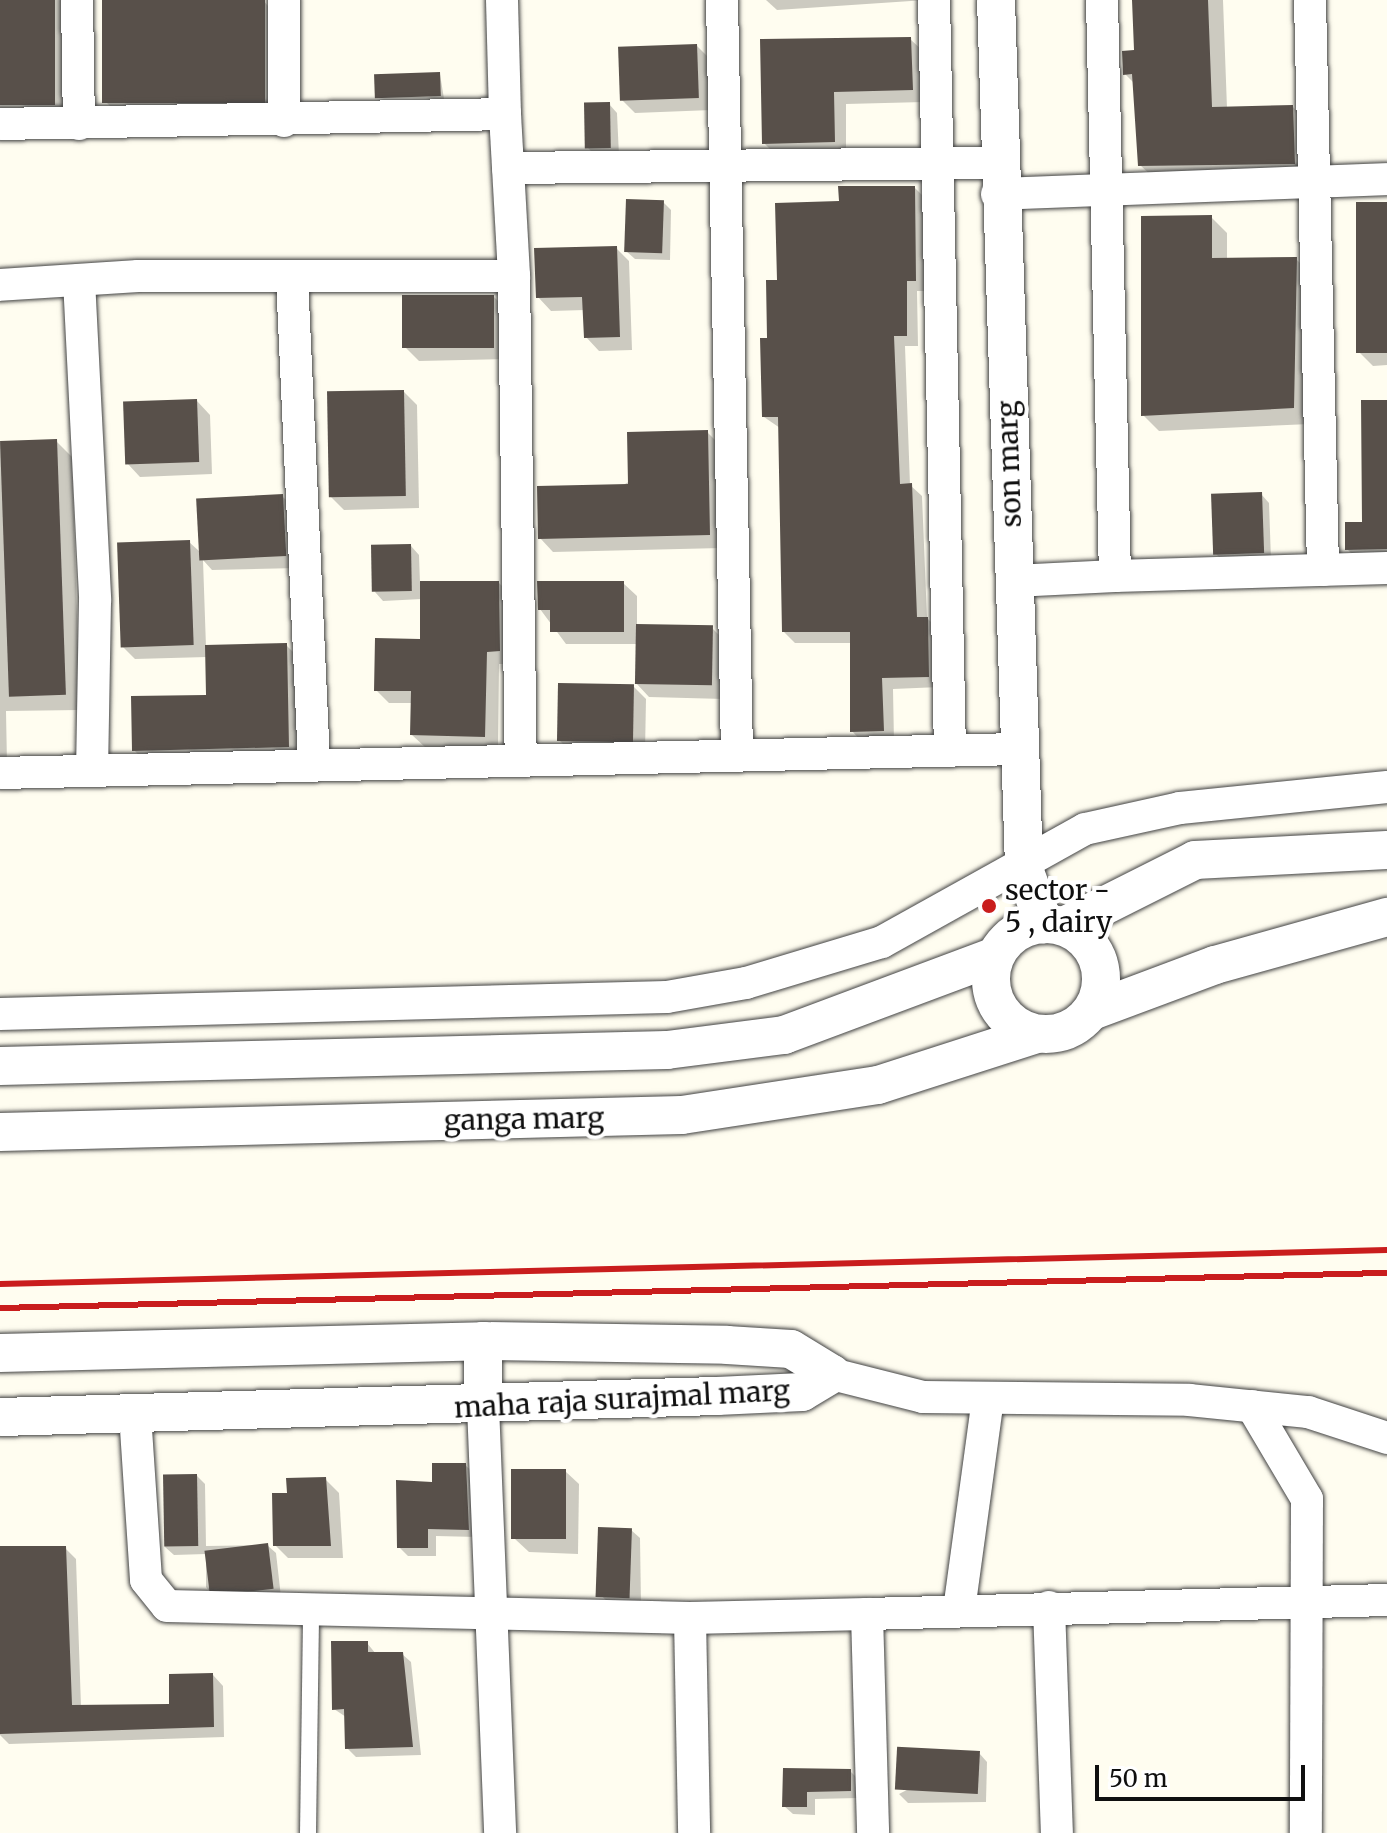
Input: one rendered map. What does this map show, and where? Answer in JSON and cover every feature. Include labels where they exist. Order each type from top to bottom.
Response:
[{"type":"street","points":[[77,0],[79,124]]},
{"type":"street","points":[[284,0],[284,121]]},
{"type":"street","points":[[502,0],[514,276],[521,761]]},
{"type":"street","points":[[722,0],[728,162],[737,756]]},
{"type":"street","points":[[934,0],[950,751]]},
{"type":"street","name":"son marg","points":[[996,0],[996,178],[1024,869],[1054,925]]},
{"type":"street","points":[[1102,0],[1115,576]]},
{"type":"street","points":[[1310,0],[1323,570]]},
{"type":"street","points":[[0,124],[284,121],[505,114]]},
{"type":"street","points":[[508,168],[728,162],[939,162],[996,178],[1106,189],[1387,179]]},
{"type":"street","points":[[0,285],[79,280],[514,276]]},
{"type":"street","points":[[292,278],[314,766]]},
{"type":"street","points":[[79,280],[95,601],[92,771]]},
{"type":"street","points":[[1014,581],[1387,568]]},
{"type":"street","points":[[0,773],[1021,749]]},
{"type":"street","points":[[0,1014],[667,997],[746,983],[882,942],[1024,869],[1085,829],[1166,811],[1387,787]]},
{"type":"street","points":[[0,1066],[667,1050],[784,1035],[995,956],[1024,928],[1054,925],[1195,860],[1387,850]]},
{"type":"street","points":[[995,956],[992,996],[1010,1021],[1037,1034],[1077,1025],[1092,1011],[1215,965],[1387,917]]},
{"type":"street","points":[[1054,925],[1095,953],[1101,972],[1092,1011]]},
{"type":"street","name":"ganga marg","points":[[0,1132],[682,1115],[878,1085],[1037,1034]]},
{"type":"street","points":[[483,1341],[500,1833]]},
{"type":"street","name":"maha raja surajmal marg","points":[[0,1353],[483,1341],[791,1349],[832,1374],[802,1392],[483,1406],[0,1417]]},
{"type":"street","points":[[832,1374],[923,1397],[1387,1413]]},
{"type":"street","points":[[959,1610],[988,1399]]},
{"type":"street","points":[[1252,1406],[1307,1499],[1306,1833]]},
{"type":"street","points":[[1308,1412],[1387,1438]]},
{"type":"street","points":[[135,1414],[146,1580],[155,1599],[192,1608],[690,1618],[1308,1598],[1387,1600]]},
{"type":"street","points":[[1049,1607],[1057,1833]]},
{"type":"street","points":[[867,1614],[873,1833]]},
{"type":"street","points":[[690,1618],[694,1833]]},
{"type":"lane","points":[[308,1833],[311,1611]]},
{"type":"building","points":[[0,0],[55,0],[55,105],[0,105]]},
{"type":"building","points":[[102,0],[265,0],[265,103],[102,103]]},
{"type":"building","points":[[1132,0],[1208,0],[1212,107],[1293,105],[1295,164],[1138,166],[1132,74],[1123,75],[1122,51],[1134,50]]},
{"type":"building","points":[[911,37],[913,90],[834,92],[835,142],[762,144],[760,39]]},
{"type":"building","points":[[697,44],[699,98],[620,101],[618,47]]},
{"type":"building","points":[[440,72],[441,96],[375,98],[374,74]]},
{"type":"building","points":[[584,102],[610,102],[611,148],[585,148]]},
{"type":"building","points":[[838,186],[915,186],[916,281],[907,281],[907,336],[894,336],[900,484],[912,483],[917,617],[928,617],[929,677],[882,678],[884,731],[850,732],[850,632],[782,632],[778,417],[762,417],[760,338],[767,338],[766,280],[777,280],[775,203],[839,201]]},
{"type":"building","points":[[626,199],[664,200],[662,253],[624,252]]},
{"type":"building","points":[[1356,202],[1387,202],[1387,353],[1356,353]]},
{"type":"building","points":[[1212,215],[1212,258],[1297,257],[1294,408],[1141,416],[1141,216]]},
{"type":"building","points":[[617,246],[620,337],[584,338],[582,297],[536,298],[534,248]]},
{"type":"building","points":[[402,295],[494,295],[494,348],[402,348]]},
{"type":"building","points":[[404,390],[406,496],[329,497],[327,391]]},
{"type":"building","points":[[197,399],[199,462],[125,465],[123,402]]},
{"type":"building","points":[[1361,400],[1387,400],[1387,549],[1345,550],[1345,522],[1362,522]]},
{"type":"building","points":[[708,430],[710,535],[538,539],[537,486],[628,484],[627,432]]},
{"type":"building","points":[[57,439],[66,695],[9,697],[0,441]]},
{"type":"building","points":[[1262,492],[1264,553],[1213,555],[1211,494]]},
{"type":"building","points":[[283,494],[286,556],[199,560],[196,499]]},
{"type":"building","points":[[190,540],[194,645],[121,647],[117,543]]},
{"type":"building","points":[[411,544],[412,591],[372,592],[371,545]]},
{"type":"building","points":[[420,581],[499,581],[500,651],[487,652],[485,737],[410,735],[411,691],[374,691],[375,638],[420,639]]},
{"type":"building","points":[[537,581],[624,581],[624,632],[550,632],[550,610],[538,610]]},
{"type":"building","points":[[636,624],[713,625],[712,685],[635,684]]},
{"type":"building","points":[[287,643],[289,747],[132,751],[131,696],[206,695],[205,645]]},
{"type":"building","points":[[558,683],[634,684],[633,742],[557,741]]},
{"type":"building","points":[[432,1463],[466,1463],[469,1530],[428,1529],[428,1548],[397,1548],[396,1480],[432,1482]]},
{"type":"building","points":[[511,1469],[566,1469],[566,1539],[511,1539]]},
{"type":"building","points":[[197,1474],[198,1546],[164,1547],[163,1475]]},
{"type":"building","points":[[326,1477],[331,1546],[273,1546],[272,1493],[287,1493],[286,1478]]},
{"type":"building","points":[[598,1527],[632,1528],[630,1598],[596,1597]]},
{"type":"building","points":[[268,1543],[274,1589],[210,1596],[204,1551]]},
{"type":"building","points":[[0,1546],[66,1546],[72,1705],[169,1704],[169,1674],[213,1673],[214,1727],[0,1734]]},
{"type":"building","points":[[331,1641],[368,1641],[368,1652],[403,1652],[413,1747],[345,1749],[344,1709],[332,1710]]},
{"type":"building","points":[[897,1747],[980,1751],[978,1794],[895,1790]]},
{"type":"building","points":[[783,1768],[851,1769],[851,1791],[807,1792],[807,1807],[782,1807]]},
{"type":"railway","points":[[0,1284],[1387,1250]]},
{"type":"railway","points":[[0,1308],[1387,1273]]},
{"type":"place","name":"sector - 5 , dairy","points":[[989,906]]}]
